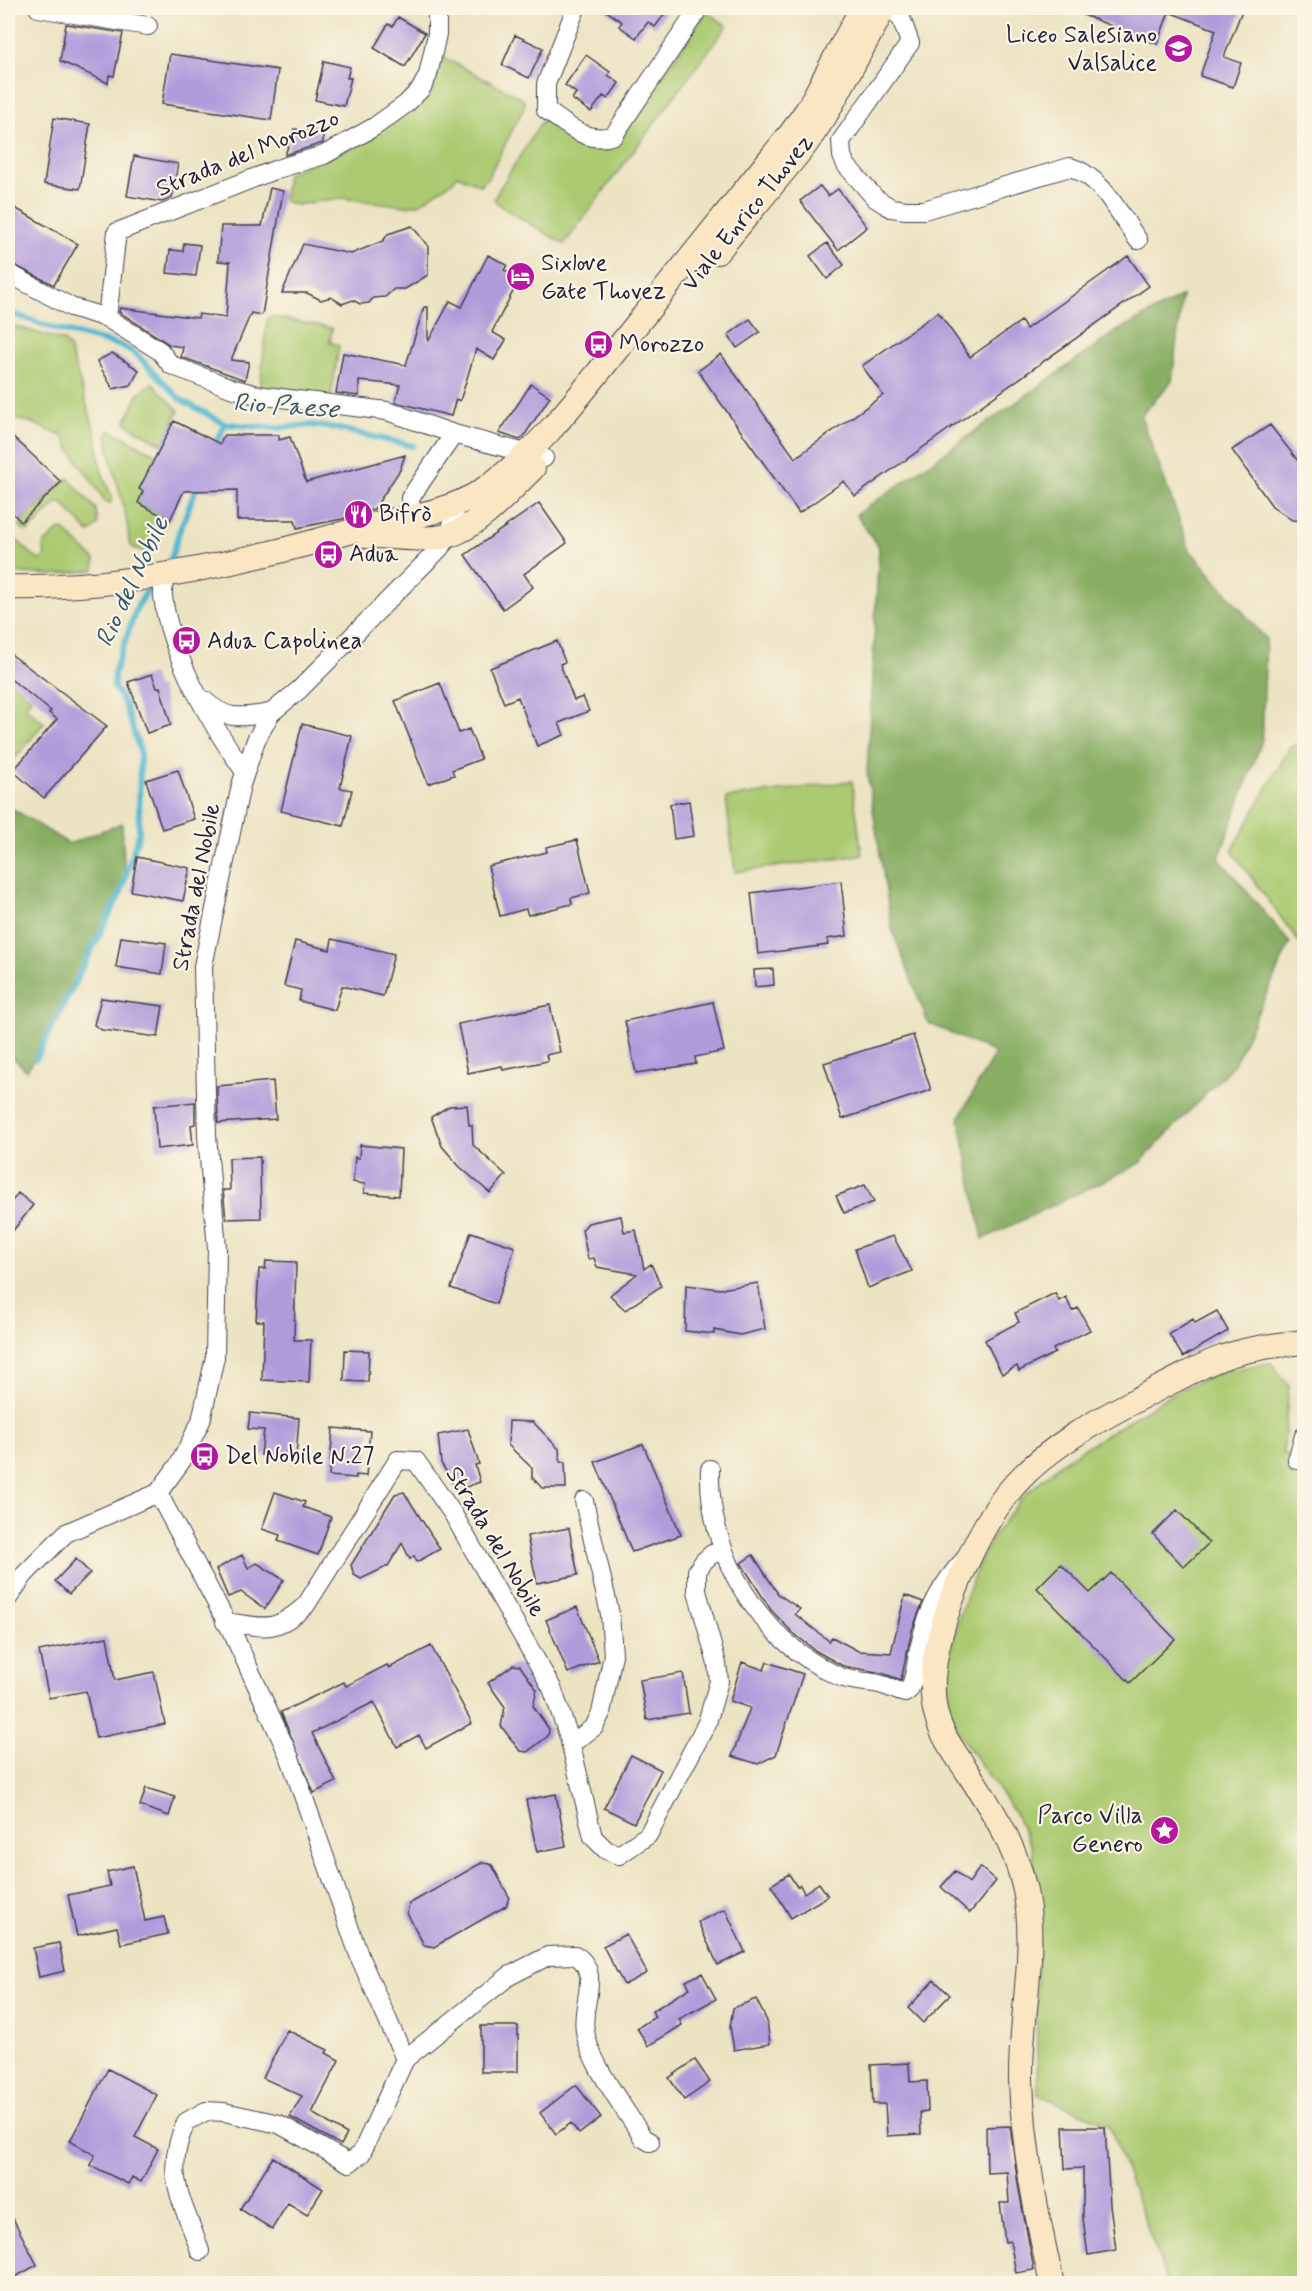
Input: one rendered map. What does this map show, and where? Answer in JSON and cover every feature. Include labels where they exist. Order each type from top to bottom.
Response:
[{"type":"street","points":[[38,8],[148,26]]},
{"type":"street","name":"Strada del Morozzo","points":[[107,318],[117,232],[277,169],[324,155],[374,127],[406,104],[421,89],[428,75],[437,34],[437,8]]},
{"type":"street","points":[[576,8],[546,84],[546,110],[574,129],[592,138],[603,139],[614,135],[699,8]]},
{"type":"street","name":"Viale Enrico Thovez","points":[[338,537],[386,521],[411,518],[458,502],[482,491],[536,456],[582,393],[792,132],[808,109],[862,8]]},
{"type":"street","name":"Viale Enrico Thovez","points":[[450,535],[493,506],[536,456],[638,348],[806,144],[825,116],[884,8]]},
{"type":"street","points":[[891,8],[901,18],[910,43],[842,141],[842,156],[846,165],[875,198],[891,208],[924,210],[1070,167],[1082,170],[1095,179],[1138,240]]},
{"type":"street","points":[[8,273],[71,307],[107,318],[160,351],[171,365],[231,388],[257,395],[387,411],[454,434],[536,456]]},
{"type":"street","points":[[411,518],[410,498],[454,434]]},
{"type":"street","points":[[8,587],[44,588],[159,575],[338,537],[450,535],[458,502]]},
{"type":"street","name":"Strada del Nobile","points":[[8,1598],[24,1575],[66,1533],[158,1492],[180,1463],[201,1421],[215,1357],[217,1248],[207,1136],[202,966],[245,772],[256,740],[271,713],[299,690],[450,535]]},
{"type":"street","points":[[159,575],[171,634],[198,695],[222,740],[245,772]]},
{"type":"street","points":[[198,695],[217,712],[234,718],[271,713]]},
{"type":"street","points":[[1052,2283],[1030,2176],[1021,2079],[1029,1935],[1023,1878],[1005,1832],[942,1731],[935,1714],[933,1693],[935,1656],[944,1621],[972,1551],[1010,1490],[1041,1460],[1066,1441],[1109,1415],[1207,1364],[1240,1352],[1305,1342]]},
{"type":"street","points":[[1297,1460],[1305,1436]]},
{"type":"street","name":"Strada del Nobile","points":[[225,1622],[265,1627],[287,1622],[306,1605],[398,1460],[416,1461],[453,1514],[552,1688],[569,1737],[593,1837],[606,1850],[619,1855],[648,1834],[710,1715],[719,1681],[717,1664],[697,1591],[697,1571],[704,1560],[712,1554],[724,1551]]},
{"type":"street","points":[[710,1469],[710,1492],[715,1527],[727,1560],[756,1609],[785,1642],[805,1657],[842,1677],[880,1684],[905,1693],[911,1686],[920,1641],[934,1602],[946,1578],[972,1551]]},
{"type":"street","points":[[158,1492],[225,1622],[290,1758],[360,1958],[405,2059]]},
{"type":"street","points":[[569,1737],[578,1739],[594,1727],[601,1713],[613,1655],[610,1614],[584,1502]]},
{"type":"street","points":[[200,2251],[174,2178],[173,2159],[186,2122],[206,2111],[224,2112],[279,2124],[349,2163],[361,2154],[405,2059],[509,1976],[548,1956],[575,1955],[588,1965],[591,1974],[583,2021],[590,2050],[643,2138],[650,2142]]},
{"type":"green space","points":[[709,13],[727,26],[564,244],[500,206],[494,199],[542,121],[550,120],[588,145],[605,150],[612,149],[702,18]]},
{"type":"green space","points":[[441,56],[525,102],[487,179],[480,185],[457,175],[453,181],[419,204],[406,206],[341,198],[296,205],[284,201],[287,173],[356,146]]},
{"type":"green space","points":[[1182,296],[1172,381],[1141,416],[1190,550],[1266,639],[1262,740],[1219,858],[1290,943],[1234,1064],[1139,1164],[983,1239],[959,1118],[995,1053],[928,1023],[892,929],[867,772],[879,547],[856,515],[1119,330]]},
{"type":"green space","points":[[274,317],[332,328],[330,342],[339,346],[331,397],[260,388],[267,321],[268,318]]},
{"type":"green space","points":[[8,324],[64,341],[69,347],[96,435],[101,469],[112,498],[111,503],[105,502],[64,437],[30,422],[8,418]]},
{"type":"green space","points":[[152,383],[179,411],[162,444],[128,425],[126,421],[139,393]]},
{"type":"green space","points":[[110,430],[157,455],[140,489],[143,491],[138,503],[168,519],[149,554],[132,547],[129,543],[126,515],[109,447],[107,433]]},
{"type":"green space","points":[[68,478],[96,509],[98,525],[89,533],[62,503],[57,503],[29,531],[23,530],[20,526],[21,522]]},
{"type":"green space","points":[[63,529],[95,560],[94,570],[51,575],[8,572],[8,533],[40,561],[45,555],[43,545]]},
{"type":"green space","points":[[8,680],[31,698],[25,707],[44,723],[8,767]]},
{"type":"green space","points":[[1304,741],[1304,949],[1232,851],[1290,747]]},
{"type":"green space","points":[[852,781],[862,855],[735,872],[726,798]]},
{"type":"green space","points":[[8,806],[69,844],[122,823],[125,881],[27,1071],[8,1053]]},
{"type":"green space","name":"Parco Villa Genero","points":[[1271,1363],[1289,1386],[1283,1453],[1304,1464],[1304,2283],[1168,2283],[1109,2125],[1038,2094],[1036,2009],[1038,1909],[1032,1848],[1014,1812],[959,1734],[947,1705],[946,1670],[959,1617],[978,1565],[994,1535],[1022,1498],[1062,1462],[1178,1390],[1224,1371]]},
{"type":"building","points":[[602,8],[669,8],[655,27],[648,22],[636,38],[619,26],[622,22]]},
{"type":"building","points":[[1066,8],[1243,8],[1224,57],[1241,63],[1233,87],[1200,76],[1216,30],[1169,12],[1157,44]]},
{"type":"building","points":[[398,17],[425,33],[405,67],[374,48],[388,24],[393,26]]},
{"type":"building","points":[[66,24],[123,33],[114,76],[109,75],[108,83],[60,61]]},
{"type":"building","points":[[515,35],[543,48],[529,78],[502,65]]},
{"type":"building","points":[[170,54],[278,70],[271,120],[162,104]]},
{"type":"building","points":[[586,55],[610,72],[608,75],[619,83],[608,99],[603,96],[591,112],[572,99],[576,93],[565,85]]},
{"type":"building","points":[[324,61],[350,67],[347,78],[351,78],[344,106],[315,100]]},
{"type":"building","points":[[54,118],[90,124],[80,189],[44,184]]},
{"type":"building","points":[[294,129],[323,132],[323,143],[285,155]]},
{"type":"building","points":[[134,156],[178,164],[172,198],[162,202],[127,196]]},
{"type":"building","points":[[820,186],[828,196],[838,189],[867,227],[838,250],[800,201]]},
{"type":"building","points":[[270,188],[283,191],[262,315],[251,313],[231,360],[249,362],[245,380],[181,357],[183,347],[170,345],[119,312],[120,308],[198,318],[199,314],[226,318],[230,262],[218,261],[221,226],[262,226]]},
{"type":"building","points":[[8,204],[78,244],[54,285],[8,262]]},
{"type":"building","points":[[412,226],[428,246],[428,275],[405,289],[394,289],[385,297],[373,298],[369,303],[360,304],[353,300],[342,304],[331,297],[321,300],[307,293],[282,293],[303,244],[351,254],[383,241],[388,234]]},
{"type":"building","points":[[184,243],[200,245],[196,276],[167,273],[170,250],[183,251]]},
{"type":"building","points":[[827,243],[844,265],[827,279],[810,256]]},
{"type":"building","points":[[488,255],[507,265],[504,270],[520,278],[492,332],[506,340],[494,360],[476,349],[460,401],[456,399],[451,416],[395,402],[400,385],[359,381],[359,396],[336,393],[343,353],[406,365],[424,307],[428,307],[428,342],[450,301],[462,307]]},
{"type":"building","points":[[1128,256],[1149,286],[855,496],[844,481],[799,513],[698,371],[721,354],[795,458],[883,395],[862,366],[938,312],[970,357],[1021,321],[1026,329]]},
{"type":"building","points":[[750,319],[760,332],[737,348],[728,335]]},
{"type":"building","points":[[112,353],[139,370],[131,385],[113,389],[97,361]]},
{"type":"building","points":[[531,384],[550,397],[520,440],[499,433]]},
{"type":"building","points":[[174,421],[220,444],[224,435],[279,435],[279,440],[290,437],[306,482],[405,455],[400,470],[374,509],[342,519],[297,528],[295,520],[237,520],[237,490],[184,491],[170,520],[138,503],[143,491],[139,489]]},
{"type":"building","points":[[1270,425],[1305,470],[1305,521],[1292,520],[1272,506],[1232,450]]},
{"type":"building","points":[[8,432],[61,482],[21,522],[8,508]]},
{"type":"building","points":[[539,503],[567,543],[524,574],[533,587],[503,609],[465,555]]},
{"type":"building","points":[[557,641],[565,662],[560,664],[574,700],[583,697],[589,711],[559,723],[564,735],[537,746],[518,697],[504,703],[490,668]]},
{"type":"building","points":[[8,652],[107,726],[44,798],[13,771],[57,719],[49,713],[51,711],[8,677]]},
{"type":"building","points":[[152,674],[157,688],[160,687],[171,725],[147,733],[128,682]]},
{"type":"building","points":[[440,683],[459,733],[469,729],[481,759],[452,770],[454,775],[428,784],[395,701]]},
{"type":"building","points":[[302,724],[352,736],[340,788],[352,790],[343,826],[281,811]]},
{"type":"building","points":[[178,770],[194,819],[162,829],[146,780]]},
{"type":"building","points":[[689,801],[694,836],[674,839],[670,804]]},
{"type":"building","points":[[577,840],[590,893],[571,898],[572,904],[528,915],[526,909],[500,916],[488,866],[547,852],[546,847]]},
{"type":"building","points":[[137,857],[190,868],[183,901],[131,891]]},
{"type":"building","points":[[841,881],[847,936],[827,939],[828,945],[758,954],[751,893]]},
{"type":"building","points":[[121,937],[166,943],[162,974],[116,967]]},
{"type":"building","points":[[332,939],[394,954],[383,996],[342,986],[335,1010],[299,1001],[301,990],[284,986],[295,941],[330,950]]},
{"type":"building","points":[[773,969],[774,985],[755,987],[754,970]]},
{"type":"building","points":[[101,998],[163,1006],[158,1037],[102,1030],[94,1025]]},
{"type":"building","points":[[713,1002],[724,1051],[695,1057],[696,1064],[636,1073],[625,1021]]},
{"type":"building","points":[[550,1005],[560,1052],[546,1055],[548,1061],[503,1070],[502,1066],[468,1073],[458,1024]]},
{"type":"building","points":[[913,1035],[931,1090],[842,1119],[824,1063]]},
{"type":"building","points":[[273,1081],[276,1119],[218,1123],[217,1086]]},
{"type":"building","points":[[195,1102],[195,1124],[191,1125],[193,1145],[157,1149],[154,1106]]},
{"type":"building","points":[[467,1105],[469,1125],[472,1125],[473,1145],[506,1175],[490,1193],[459,1166],[442,1146],[431,1117],[449,1106]]},
{"type":"building","points":[[360,1145],[401,1149],[399,1196],[364,1193],[365,1184],[353,1182],[355,1157],[359,1158]]},
{"type":"building","points":[[260,1157],[261,1218],[226,1219],[223,1190],[230,1190],[229,1158]]},
{"type":"building","points":[[865,1185],[874,1202],[844,1213],[836,1196]]},
{"type":"building","points":[[18,1193],[33,1205],[8,1237],[8,1207]]},
{"type":"building","points":[[621,1216],[624,1232],[636,1230],[644,1269],[651,1264],[661,1286],[625,1310],[610,1295],[637,1274],[597,1267],[594,1258],[588,1259],[582,1230],[588,1223]]},
{"type":"building","points":[[471,1232],[515,1247],[496,1304],[451,1288]]},
{"type":"building","points":[[893,1236],[912,1271],[868,1288],[855,1249]]},
{"type":"building","points":[[266,1261],[296,1262],[294,1340],[311,1340],[309,1382],[262,1380],[264,1321],[256,1321],[259,1269],[265,1269]]},
{"type":"building","points":[[758,1283],[765,1329],[740,1335],[714,1330],[714,1334],[685,1331],[686,1285],[721,1289]]},
{"type":"building","points":[[1055,1293],[1059,1301],[1066,1297],[1072,1311],[1078,1308],[1090,1330],[1053,1349],[1055,1353],[1019,1371],[1017,1366],[1002,1374],[985,1340],[1019,1322],[1015,1313]]},
{"type":"building","points":[[1217,1311],[1228,1331],[1183,1357],[1169,1334],[1193,1319],[1195,1323]]},
{"type":"building","points":[[345,1350],[369,1351],[368,1382],[344,1381]]},
{"type":"building","points":[[250,1413],[299,1418],[296,1458],[261,1455],[264,1430],[248,1429]]},
{"type":"building","points":[[509,1421],[533,1422],[559,1449],[560,1462],[565,1462],[566,1488],[542,1488],[532,1477],[532,1468],[508,1445]]},
{"type":"building","points":[[333,1428],[370,1431],[366,1476],[356,1475],[356,1478],[329,1476]]},
{"type":"building","points":[[468,1429],[479,1464],[475,1465],[480,1482],[457,1490],[441,1463],[438,1435]]},
{"type":"building","points":[[643,1444],[681,1535],[632,1552],[595,1462]]},
{"type":"building","points":[[275,1492],[305,1502],[303,1507],[331,1517],[318,1555],[278,1541],[280,1535],[262,1529]]},
{"type":"building","points":[[404,1492],[440,1549],[417,1562],[414,1556],[410,1559],[402,1543],[388,1566],[361,1579],[354,1575],[351,1565],[395,1494]]},
{"type":"building","points":[[1177,1510],[1209,1543],[1184,1567],[1153,1534]]},
{"type":"building","points":[[569,1528],[578,1575],[537,1583],[527,1536]]},
{"type":"building","points":[[242,1555],[248,1568],[257,1563],[284,1580],[265,1609],[241,1592],[228,1597],[216,1569]]},
{"type":"building","points":[[753,1555],[778,1594],[800,1609],[795,1614],[829,1641],[832,1637],[858,1651],[891,1653],[905,1595],[923,1602],[912,1630],[901,1680],[882,1673],[843,1666],[816,1651],[792,1632],[771,1610],[741,1563]]},
{"type":"building","points":[[76,1559],[90,1573],[69,1594],[55,1581]]},
{"type":"building","points":[[1061,1564],[1090,1593],[1111,1573],[1175,1639],[1130,1683],[1037,1588]]},
{"type":"building","points":[[577,1607],[599,1661],[568,1673],[546,1620]]},
{"type":"building","points":[[107,1637],[115,1680],[154,1672],[165,1724],[96,1738],[86,1691],[49,1698],[39,1651]]},
{"type":"building","points":[[431,1646],[472,1723],[426,1748],[419,1735],[397,1747],[374,1702],[312,1733],[336,1782],[314,1793],[281,1712],[344,1682],[346,1686],[387,1665],[389,1668]]},
{"type":"building","points":[[742,1662],[764,1670],[767,1662],[803,1674],[776,1755],[758,1764],[732,1756],[750,1708],[730,1701]]},
{"type":"building","points":[[513,1665],[520,1666],[537,1690],[533,1706],[549,1729],[548,1736],[527,1752],[520,1751],[501,1726],[505,1707],[488,1683]]},
{"type":"building","points":[[683,1673],[689,1713],[647,1720],[640,1680]]},
{"type":"building","points":[[631,1755],[661,1770],[634,1823],[604,1808]]},
{"type":"building","points":[[146,1788],[175,1797],[169,1816],[140,1806]]},
{"type":"building","points":[[556,1794],[566,1846],[537,1852],[526,1800]]},
{"type":"building","points":[[483,1862],[492,1865],[509,1897],[506,1906],[434,1947],[424,1945],[407,1913],[409,1904]]},
{"type":"building","points":[[133,1866],[145,1921],[164,1917],[168,1934],[121,1944],[117,1927],[77,1936],[68,1895],[110,1886],[107,1872]]},
{"type":"building","points":[[980,1867],[996,1881],[970,1913],[941,1887],[955,1871],[969,1883]]},
{"type":"building","points":[[789,1874],[797,1887],[800,1885],[804,1893],[819,1883],[828,1896],[791,1918],[771,1885]]},
{"type":"building","points":[[725,1909],[745,1952],[718,1965],[698,1922]]},
{"type":"building","points":[[626,1934],[647,1973],[624,1985],[603,1946]]},
{"type":"building","points":[[59,1943],[65,1971],[39,1977],[33,1948]]},
{"type":"building","points":[[702,1973],[716,1999],[679,2019],[682,2025],[648,2046],[637,2028],[655,2017],[652,2011],[690,1988],[686,1981]]},
{"type":"building","points":[[934,1980],[950,1995],[923,2023],[908,2008]]},
{"type":"building","points":[[756,1999],[767,2021],[770,2044],[734,2050],[730,2027],[733,2008]]},
{"type":"building","points":[[481,2026],[518,2026],[518,2072],[481,2072]]},
{"type":"building","points":[[287,2030],[328,2050],[326,2053],[339,2060],[312,2113],[347,2134],[341,2145],[290,2117],[302,2096],[263,2078]]},
{"type":"building","points":[[695,2060],[710,2082],[684,2100],[669,2078]]},
{"type":"building","points":[[909,2063],[910,2082],[927,2081],[928,2111],[920,2112],[921,2134],[887,2136],[885,2104],[873,2104],[871,2065]]},
{"type":"building","points":[[108,2069],[157,2095],[135,2137],[158,2149],[141,2182],[132,2177],[128,2184],[90,2165],[95,2155],[70,2141]]},
{"type":"building","points":[[576,2085],[601,2117],[579,2134],[571,2123],[556,2134],[540,2113]]},
{"type":"building","points":[[1010,2126],[1018,2185],[1034,2270],[1016,2273],[1010,2241],[1005,2242],[1000,2203],[1009,2203],[1007,2172],[987,2173],[986,2127]]},
{"type":"building","points":[[1063,2127],[1105,2127],[1110,2205],[1116,2250],[1088,2255],[1083,2219],[1083,2168],[1065,2169]]},
{"type":"building","points":[[273,2157],[323,2189],[307,2215],[288,2203],[272,2229],[240,2209]]},
{"type":"building","points":[[8,2209],[37,2265],[8,2281]]},
{"type":"waterway","name":"Rio Paese","points":[[8,312],[56,329],[122,346],[136,354],[180,399],[225,424],[277,428],[311,425],[335,428],[413,446]]},
{"type":"waterway","name":"Rio del Nobile","points":[[214,447],[225,424]]},
{"type":"waterway","name":"Rio del Nobile","points":[[165,566],[172,556],[198,484]]},
{"type":"waterway","name":"Rio del Nobile","points":[[36,1059],[121,892],[139,833],[140,751],[124,703],[114,687],[114,673],[137,607],[152,584]]},
{"type":"place","name":"Liceo Salesiano Valsalice","points":[[1178,49]]},
{"type":"place","name":"Sixlove Gate Thovez","points":[[520,277]]},
{"type":"place","name":"Morozzo","points":[[598,344]]},
{"type":"place","name":"Bifrò","points":[[358,514]]},
{"type":"place","name":"Adua","points":[[328,554]]},
{"type":"place","name":"Adua Capolinea","points":[[186,641]]},
{"type":"place","name":"Del Nobile N.27","points":[[204,1456]]},
{"type":"place","name":"Parco Villa Genero","points":[[1164,1830]]}]
